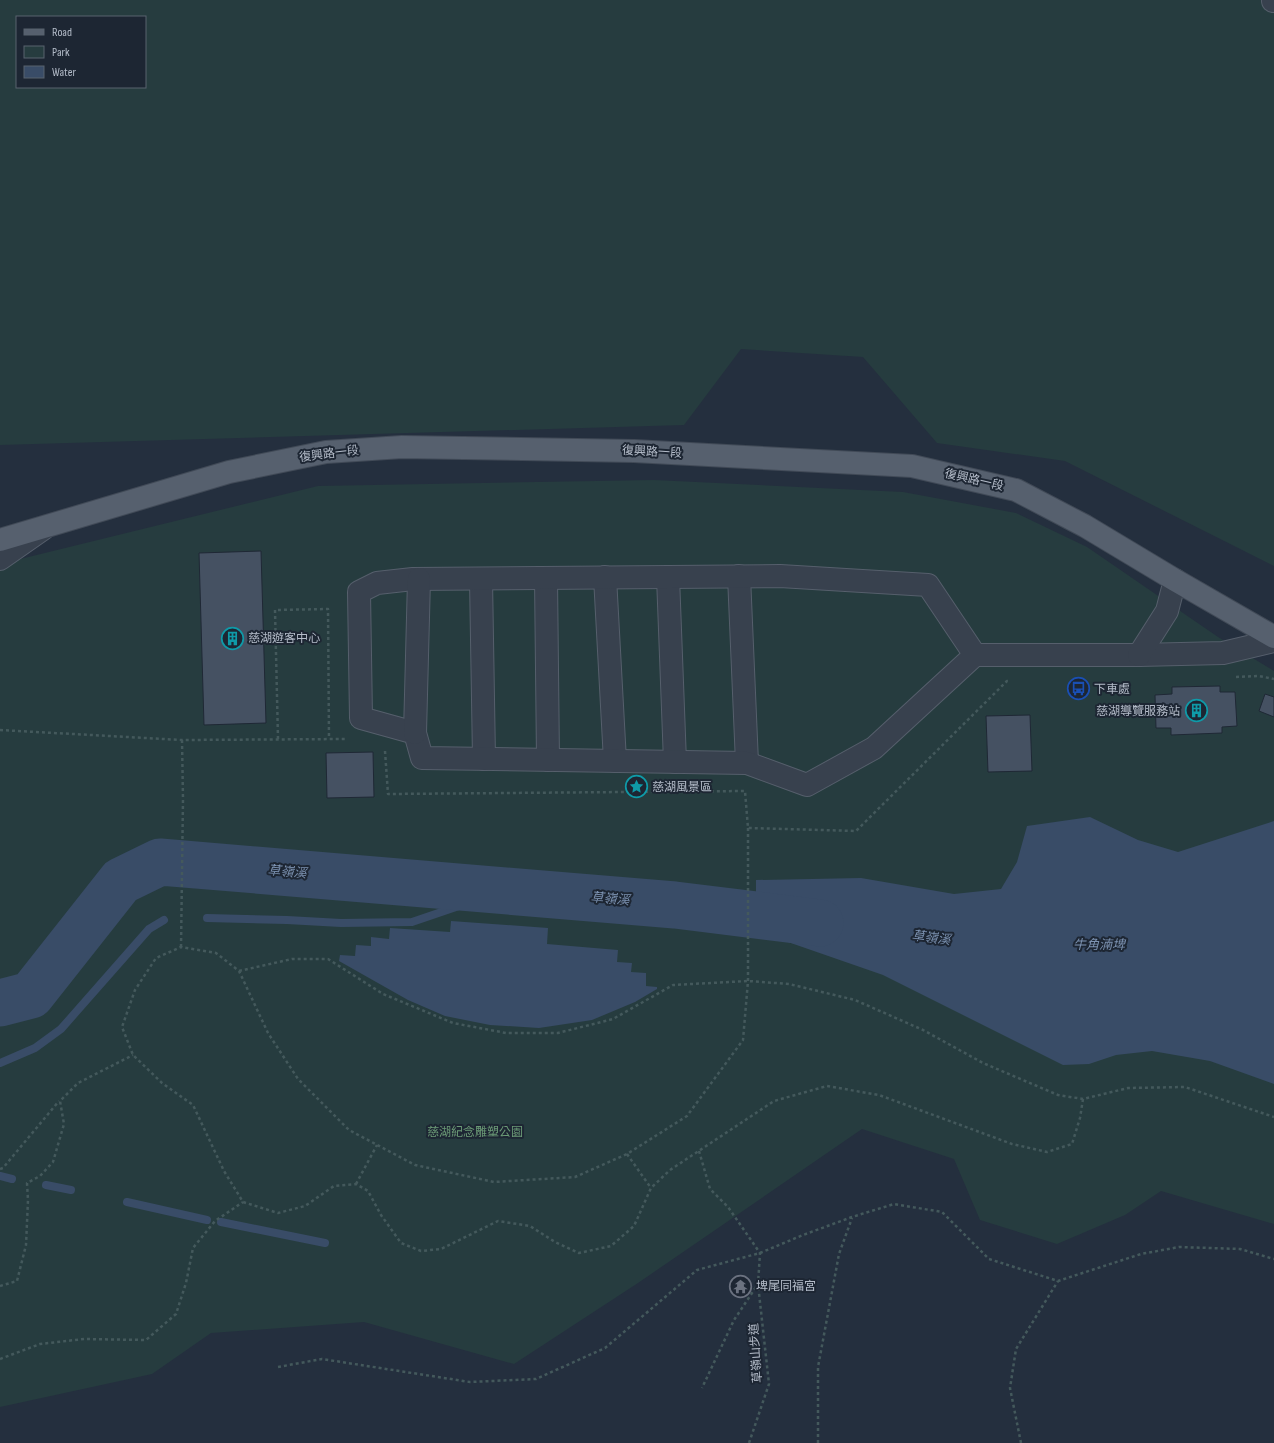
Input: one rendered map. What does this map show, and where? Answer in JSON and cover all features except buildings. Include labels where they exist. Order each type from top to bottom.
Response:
[{"type":"main road","name":"復興路一段","points":[[0,540],[229,472],[326,452],[402,447],[634,451],[912,466],[1016,490],[1085,526],[1274,637]]},
{"type":"street","points":[[0,559],[48,526]]},
{"type":"street","points":[[739,576],[747,763]]},
{"type":"street","points":[[416,733],[361,718],[359,592],[377,582],[419,579],[481,578],[780,576],[928,585],[975,655]]},
{"type":"street","points":[[605,577],[614,761]]},
{"type":"street","points":[[668,577],[674,762]]},
{"type":"street","points":[[481,578],[484,759]]},
{"type":"street","points":[[546,578],[548,760]]},
{"type":"street","points":[[419,579],[416,733],[422,758],[747,763],[807,785],[874,748],[975,655],[1224,654],[1274,641]]},
{"type":"street","points":[[1139,655],[1167,611],[1175,580]]},
{"type":"path","points":[[0,730],[182,740],[329,739],[328,610],[275,610],[278,739]]},
{"type":"path","points":[[180,947],[183,799],[182,740]]},
{"type":"path","points":[[748,828],[748,981],[743,1040],[687,1116],[627,1154],[574,1177],[494,1182],[415,1165],[348,1130],[298,1079],[268,1033],[239,971],[216,953],[180,947],[156,958],[135,990],[122,1026],[133,1055],[162,1083],[193,1104],[224,1171],[243,1202],[278,1213],[305,1206],[334,1186],[356,1184],[368,1191],[381,1215],[400,1243],[421,1251],[441,1249],[498,1222],[530,1226],[555,1242],[579,1253],[611,1246],[634,1226],[651,1188],[670,1170],[774,1101],[827,1086],[879,1095],[1012,1144],[1047,1152],[1072,1144],[1080,1118],[1083,1099]]},
{"type":"path","points":[[239,971],[292,959],[328,959],[383,994],[454,1023],[506,1033],[558,1033],[613,1019],[673,985],[748,981],[789,984],[855,1000],[923,1030],[983,1063],[1058,1095],[1083,1099],[1128,1088],[1185,1087],[1274,1117]]},
{"type":"path","points":[[0,1169],[3,1168],[60,1101],[78,1083],[133,1055]]},
{"type":"path","points":[[0,1286],[17,1281],[26,1244],[28,1200],[27,1183],[40,1176],[53,1162],[64,1124],[60,1101]]},
{"type":"path","points":[[356,1184],[377,1145]]},
{"type":"path","points":[[699,1150],[710,1189],[728,1208],[760,1253]]},
{"type":"path","points":[[627,1154],[651,1188]]},
{"type":"path","points":[[0,1359],[40,1344],[84,1339],[146,1340],[176,1314],[186,1283],[193,1248],[216,1221],[243,1202]]},
{"type":"path","points":[[278,1367],[322,1359],[470,1382],[536,1379],[605,1348],[697,1270],[760,1253],[852,1217],[894,1204],[942,1212],[989,1259],[1058,1281],[1141,1254],[1179,1248],[1240,1249],[1274,1259]]},
{"type":"path","points":[[818,1443],[818,1367],[839,1254],[852,1217]]},
{"type":"path","name":"草嶺山步道","points":[[749,1443],[769,1384],[758,1284],[760,1253]]},
{"type":"path","points":[[1021,1443],[1010,1388],[1016,1349],[1058,1281]]},
{"type":"path","points":[[702,1388],[734,1320],[758,1284]]},
{"type":"green space","points":[[0,0],[1274,0],[1274,566],[1065,461],[937,443],[863,357],[741,349],[684,425],[0,445]]},
{"type":"green space","name":"慈湖風景區","points":[[654,480],[903,492],[1016,513],[1087,547],[1218,637],[1274,671],[1274,1224],[1161,1191],[1125,1215],[1057,1244],[980,1220],[954,1159],[862,1129],[638,1283],[514,1364],[364,1322],[211,1333],[152,1374],[0,1407],[0,564],[318,486]]},
{"type":"water","name":"牛角湳埤","points":[[1090,817],[1138,840],[1178,852],[1274,821],[1274,1084],[1210,1061],[1152,1051],[1116,1055],[1089,1064],[1063,1065],[883,975],[756,931],[756,880],[861,878],[954,894],[1001,889],[1017,862],[1027,826]]},
{"type":"water","points":[[451,921],[548,928],[547,944],[618,950],[617,962],[632,963],[631,972],[646,973],[646,986],[657,987],[657,989],[635,1002],[592,1020],[539,1028],[490,1025],[445,1016],[408,1000],[339,961],[340,955],[355,956],[356,945],[371,946],[371,937],[389,939],[390,928],[450,932]]},
{"type":"waterway","name":"草嶺溪","points":[[0,1003],[31,995],[121,881],[160,862],[675,905],[820,923]]},
{"type":"waterway","points":[[207,918],[341,923],[412,922],[506,890]]},
{"type":"waterway","points":[[0,1063],[35,1048],[61,1029],[149,929],[164,920]]},
{"type":"waterway","points":[[0,1176],[12,1179]]},
{"type":"waterway","points":[[46,1185],[71,1190]]},
{"type":"waterway","points":[[127,1202],[207,1220]]},
{"type":"waterway","points":[[221,1222],[325,1243]]},
{"type":"place","name":"慈湖遊客中心","points":[[233,638]]},
{"type":"place","name":"下車處","points":[[1079,689]]},
{"type":"place","name":"慈湖導覽服務站","points":[[1196,711]]},
{"type":"place","name":"慈湖風景區","points":[[637,787]]},
{"type":"place","name":"埤尾同福宮","points":[[740,1286]]},
{"type":"park label","name":"慈湖紀念雕塑公園","points":[[475,1132]]}]
